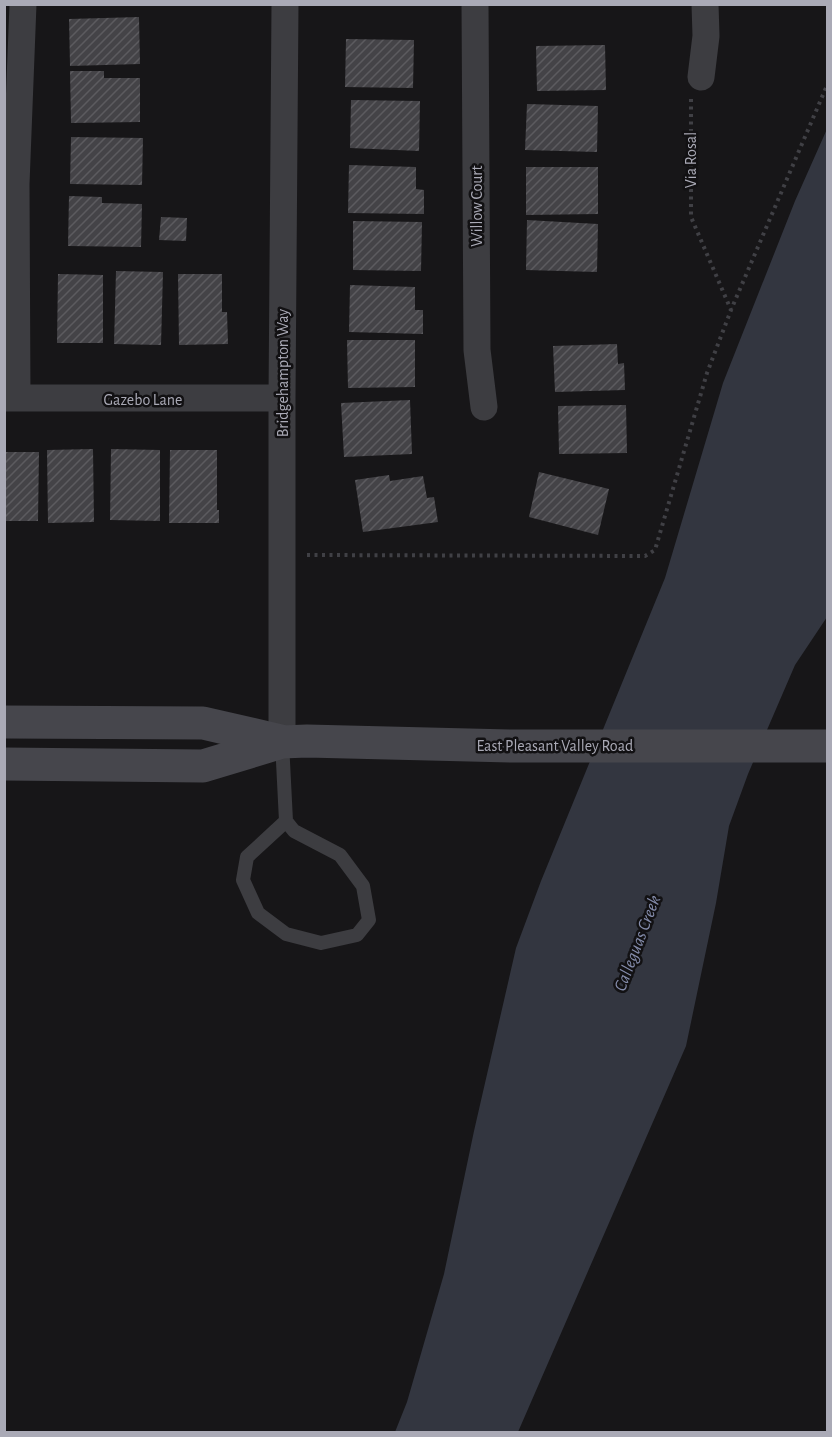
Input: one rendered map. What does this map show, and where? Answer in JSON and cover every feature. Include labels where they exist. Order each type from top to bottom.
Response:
[{"type":"main road","name":"East Pleasant Valley Road","points":[[4,722],[203,723],[282,742],[512,746],[817,746]]},
{"type":"main road","name":"East Pleasant Valley Road","points":[[4,764],[202,766],[282,742]]},
{"type":"street","points":[[11,398],[23,4]]},
{"type":"street","name":"Bridgehampton Way","points":[[282,742],[285,4]]},
{"type":"street","name":"Willow Court","points":[[475,4],[477,350],[484,407]]},
{"type":"street","points":[[701,77],[706,36],[705,4]]},
{"type":"street","name":"Gazebo Lane","points":[[11,398],[282,398]]},
{"type":"lane","points":[[282,742],[286,821],[294,831],[340,855],[363,886],[369,920],[357,934],[321,943],[286,934],[258,913],[243,880],[247,857],[286,821]]},
{"type":"path","name":"Via Rosal","points":[[701,77],[690,101],[691,217],[731,310]]},
{"type":"path","points":[[283,554],[645,555],[655,550],[707,373],[731,310],[828,83]]},
{"type":"water","name":"Calleguas Creek","points":[[827,129],[827,617],[795,665],[748,774],[729,826],[716,903],[686,1046],[518,1432],[395,1432],[407,1402],[444,1274],[516,948],[541,881],[665,578],[723,383],[795,201]]},
{"type":"building","points":[[139,17],[140,64],[70,66],[69,19]]},
{"type":"building","points":[[346,39],[414,40],[413,88],[345,87]]},
{"type":"building","points":[[605,45],[606,90],[537,91],[536,46]]},
{"type":"building","points":[[70,71],[104,71],[104,78],[140,78],[140,122],[71,123]]},
{"type":"building","points":[[351,100],[420,101],[419,151],[350,148]]},
{"type":"building","points":[[527,104],[598,106],[597,152],[525,150]]},
{"type":"building","points":[[71,137],[143,138],[142,185],[70,184]]},
{"type":"building","points":[[349,165],[416,167],[416,189],[424,190],[424,214],[348,213]]},
{"type":"building","points":[[526,167],[598,167],[598,214],[526,215]]},
{"type":"building","points":[[69,196],[102,197],[102,203],[142,204],[141,247],[68,246]]},
{"type":"building","points":[[161,217],[187,218],[186,241],[159,240]]},
{"type":"building","points":[[527,220],[598,224],[597,272],[526,270]]},
{"type":"building","points":[[353,221],[422,222],[421,271],[353,270]]},
{"type":"building","points":[[116,271],[163,272],[161,345],[114,344]]},
{"type":"building","points":[[58,274],[103,275],[103,343],[57,343]]},
{"type":"building","points":[[178,274],[222,274],[222,312],[227,312],[228,344],[179,345]]},
{"type":"building","points":[[350,285],[415,287],[415,310],[423,310],[423,334],[349,332]]},
{"type":"building","points":[[347,340],[415,340],[415,387],[348,388]]},
{"type":"building","points":[[617,344],[618,364],[624,363],[625,390],[555,392],[553,346]]},
{"type":"building","points":[[410,400],[412,454],[344,457],[341,403]]},
{"type":"building","points":[[626,405],[627,453],[559,454],[558,406]]},
{"type":"building","points":[[93,449],[94,522],[48,523],[47,450]]},
{"type":"building","points":[[111,449],[160,450],[160,521],[110,520]]},
{"type":"building","points":[[170,450],[217,450],[219,523],[169,523]]},
{"type":"building","points":[[4,452],[39,452],[38,521],[4,521]]},
{"type":"building","points":[[539,472],[609,489],[598,535],[529,517]]},
{"type":"building","points":[[389,475],[390,481],[423,476],[427,498],[434,497],[438,522],[363,532],[355,480]]}]
